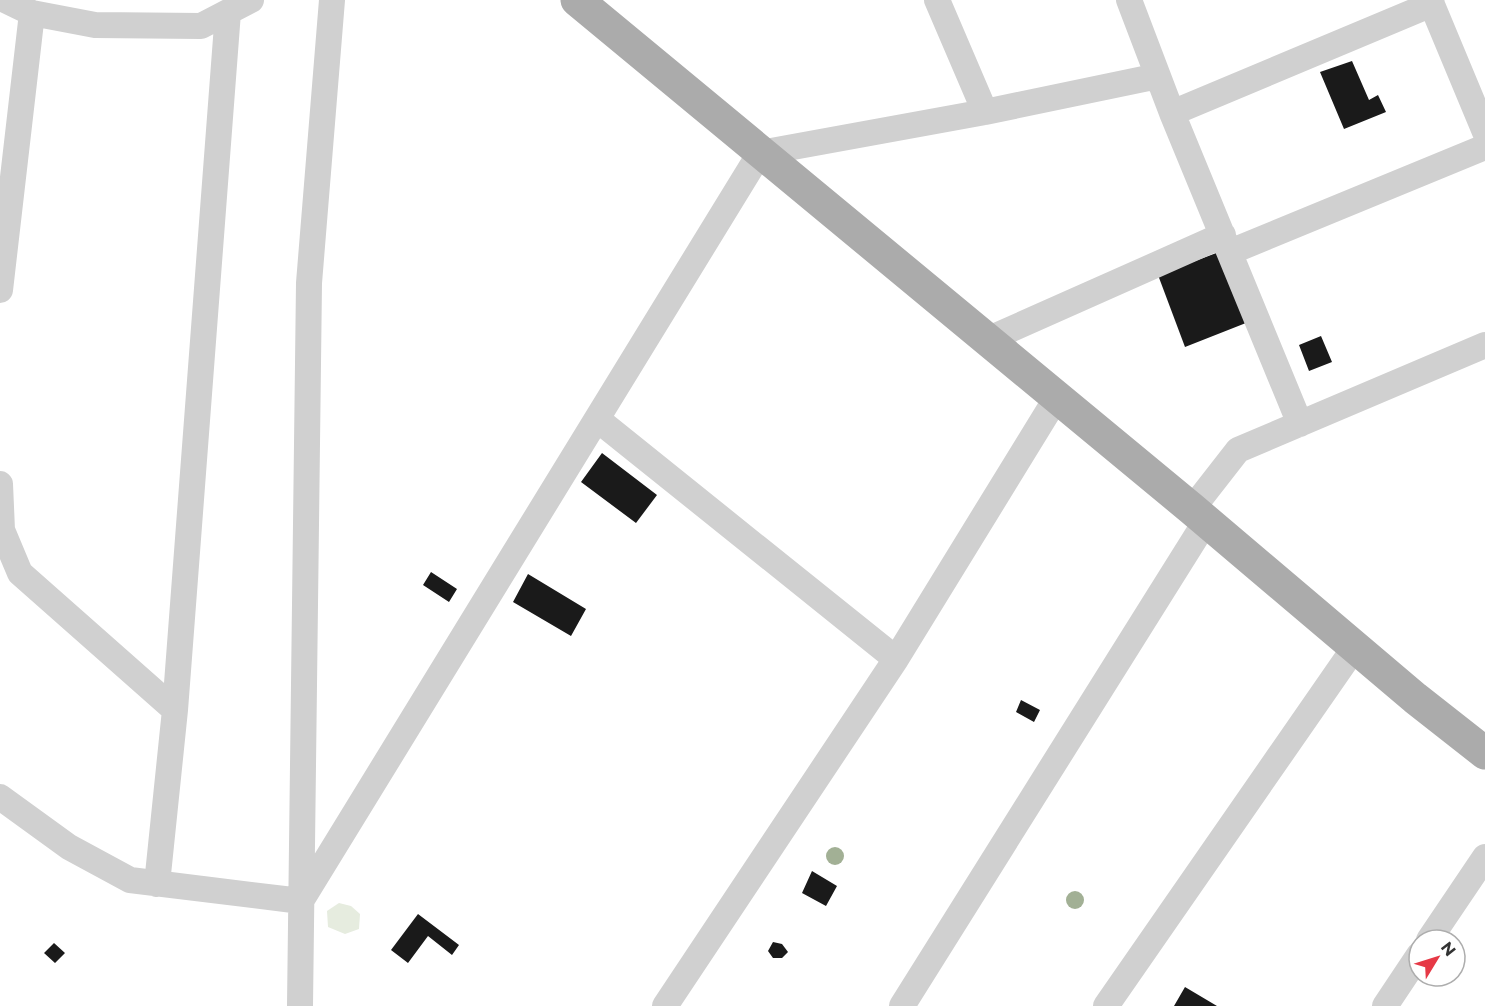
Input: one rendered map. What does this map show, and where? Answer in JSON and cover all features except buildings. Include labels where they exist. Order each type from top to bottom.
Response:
[{"type":"main road","points":[[577,0],[1199,515],[1415,698],[1485,753]]},
{"type":"street","points":[[5,0],[32,12],[95,25],[201,26],[251,0]]},
{"type":"street","points":[[300,1006],[309,283],[332,0]]},
{"type":"street","points":[[937,0],[985,112]]},
{"type":"street","points":[[1129,0],[1172,113],[1300,424]]},
{"type":"street","points":[[1172,113],[1431,2],[1485,132]]},
{"type":"street","points":[[0,290],[32,12]]},
{"type":"street","points":[[157,884],[176,710],[228,12]]},
{"type":"street","points":[[301,901],[760,153],[985,112],[1158,76]]},
{"type":"street","points":[[987,340],[1227,243],[1485,147]]},
{"type":"street","points":[[902,1006],[1238,450],[1485,345]]},
{"type":"street","points":[[664,1006],[896,659],[1057,397]]},
{"type":"street","points":[[597,419],[896,659]]},
{"type":"street","points":[[0,484],[2,530],[20,573],[176,710]]},
{"type":"street","points":[[1106,1006],[1355,647]]},
{"type":"street","points":[[0,797],[79,853],[130,880],[301,901]]},
{"type":"street","points":[[1437,928],[1485,857]]},
{"type":"street","points":[[1385,1006],[1407,973]]},
{"type":"shaded area","points":[[339,903],[351,906],[360,914],[359,929],[345,934],[328,927],[327,911]]}]
